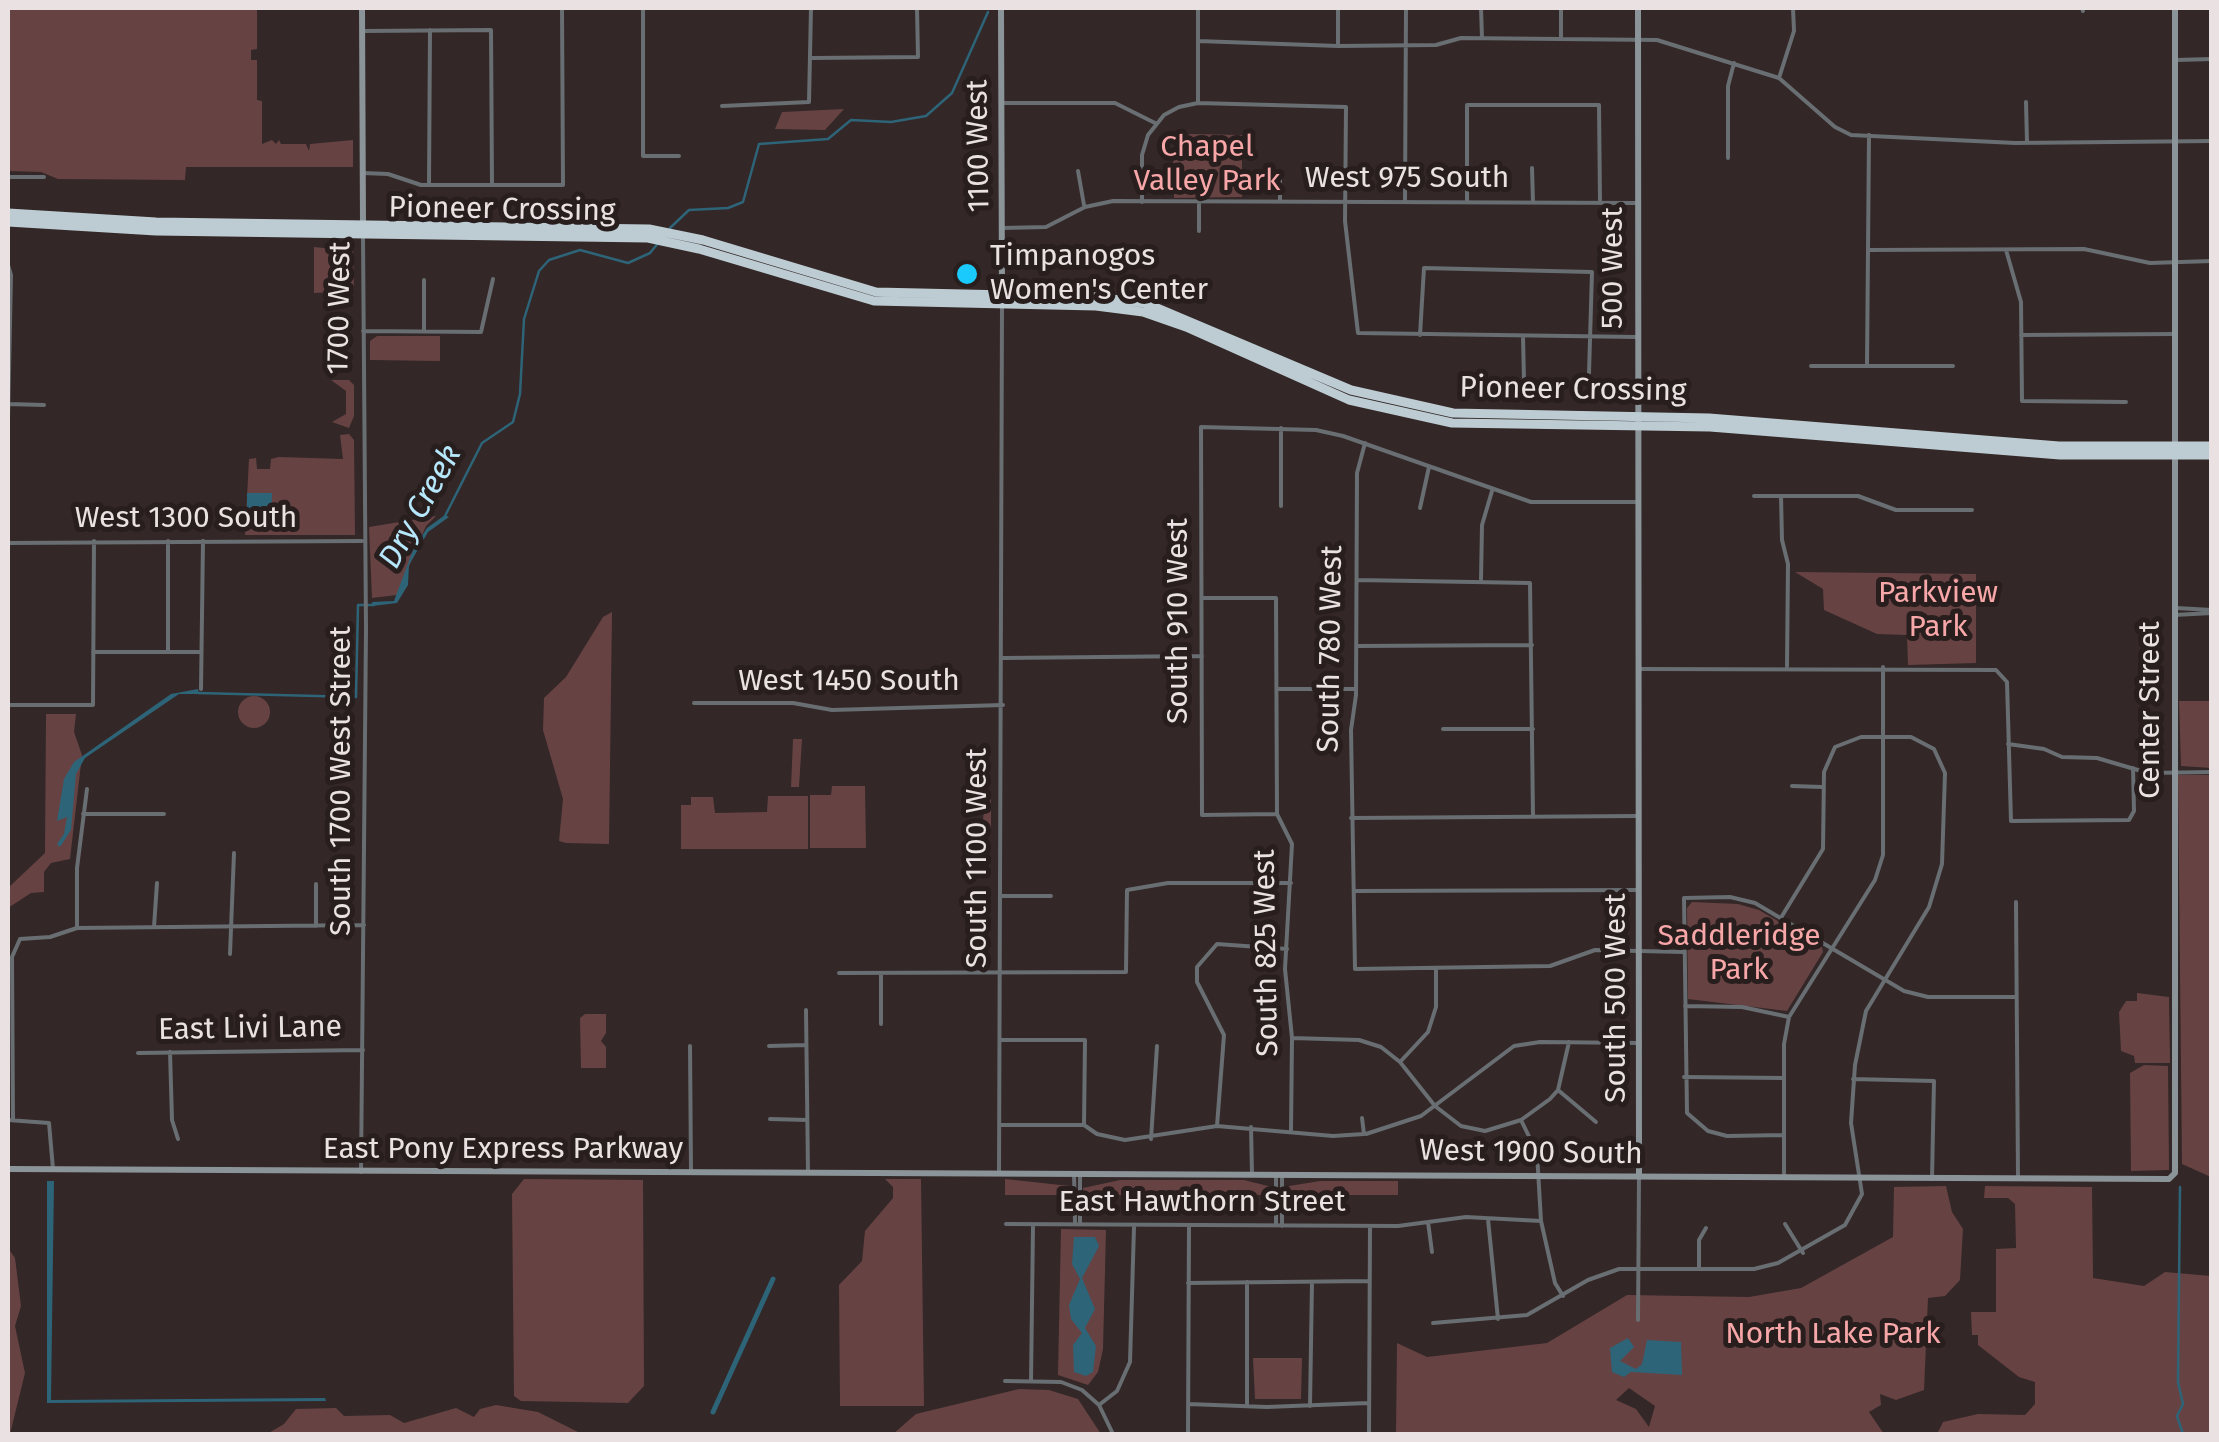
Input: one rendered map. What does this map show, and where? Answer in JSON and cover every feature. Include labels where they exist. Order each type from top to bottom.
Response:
[{"type":"highway","name":"Pioneer Crossing","points":[[8,213],[156,222],[350,224],[363,228]]},
{"type":"highway","name":"Pioneer Crossing","points":[[8,222],[138,230],[613,226],[876,292],[1142,312],[1186,327],[1348,400],[1421,418],[1501,426],[1637,421],[2073,456],[2177,451]]},
{"type":"highway","points":[[2177,451],[2212,446]]},
{"type":"highway","points":[[2177,451],[2212,456]]},
{"type":"street","name":"1700 West","points":[[362,8],[366,605]]},
{"type":"street","points":[[362,173],[429,185],[563,185],[562,8]]},
{"type":"street","points":[[643,8],[643,156],[679,156]]},
{"type":"street","points":[[722,106],[809,102],[811,8]]},
{"type":"street","points":[[812,58],[918,57],[917,8]]},
{"type":"street","name":"1100 West","points":[[1001,8],[1002,387]]},
{"type":"street","points":[[1198,8],[1198,103]]},
{"type":"street","points":[[1338,8],[1338,46]]},
{"type":"street","points":[[1405,200],[1406,8]]},
{"type":"street","points":[[1482,8],[1482,38]]},
{"type":"street","points":[[1561,8],[1561,38]]},
{"type":"street","points":[[1638,8],[1638,38]]},
{"type":"street","points":[[1779,78],[1794,32],[1793,8]]},
{"type":"street","name":"Center Street","points":[[2169,1179],[2175,1173],[2176,8]]},
{"type":"street","points":[[429,185],[430,30]]},
{"type":"street","points":[[362,31],[491,30],[492,185]]},
{"type":"street","points":[[1198,41],[1338,46],[1482,38],[1638,38],[1682,44],[1779,78],[1835,127],[1851,135],[2027,142],[2173,138],[2212,141]]},
{"type":"street","name":"500 West","points":[[1638,38],[1639,816]]},
{"type":"street","points":[[2175,60],[2212,60]]},
{"type":"street","points":[[1728,158],[1728,86],[1734,62]]},
{"type":"street","points":[[2026,102],[2027,142]]},
{"type":"street","points":[[1001,104],[1115,103],[1155,124]]},
{"type":"street","points":[[1142,202],[1142,155],[1155,124],[1179,107],[1198,103],[1346,107],[1345,200],[1358,333],[1636,336]]},
{"type":"street","points":[[1467,201],[1467,105],[1599,105],[1600,202]]},
{"type":"street","points":[[1867,366],[1869,135]]},
{"type":"street","points":[[1532,168],[1533,202]]},
{"type":"street","points":[[1078,170],[1085,207]]},
{"type":"street","points":[[1280,173],[1280,201]]},
{"type":"street","points":[[8,176],[44,176]]},
{"type":"street","points":[[1199,201],[1199,231]]},
{"type":"street","name":"West 975 South","points":[[1002,228],[1049,226],[1085,207],[1142,202],[1637,203]]},
{"type":"street","points":[[1868,250],[2091,250],[2136,262],[2212,262]]},
{"type":"street","points":[[2006,250],[2021,302],[2022,401],[2126,402]]},
{"type":"street","points":[[8,420],[9,265]]},
{"type":"street","points":[[1420,336],[1421,270],[1480,266],[1592,272],[1590,373]]},
{"type":"street","points":[[363,331],[482,332],[492,278]]},
{"type":"street","points":[[424,280],[424,332]]},
{"type":"street","points":[[2021,335],[2177,334]]},
{"type":"street","points":[[1523,336],[1524,381]]},
{"type":"street","points":[[1811,366],[1952,366]]},
{"type":"street","name":"South 1100 West","points":[[999,1174],[1002,387]]},
{"type":"street","points":[[9,404],[44,405]]},
{"type":"street","name":"South 910 West","points":[[1276,814],[1202,814],[1201,426],[1281,428]]},
{"type":"street","points":[[1281,506],[1281,428],[1316,430],[1364,443],[1492,490],[1551,504],[1638,502]]},
{"type":"street","name":"South 780 West","points":[[1364,443],[1356,473],[1356,689],[1351,818],[1356,857],[1355,969],[1436,969]]},
{"type":"street","points":[[1420,508],[1428,466]]},
{"type":"street","points":[[1481,580],[1482,525],[1492,490]]},
{"type":"street","points":[[1754,496],[1858,496],[1896,510],[1972,510]]},
{"type":"street","points":[[1781,496],[1782,540],[1788,564],[1787,668]]},
{"type":"street","points":[[8,704],[92,705],[94,541]]},
{"type":"street","name":"West 1300 South","points":[[8,543],[364,541]]},
{"type":"street","points":[[168,542],[168,652]]},
{"type":"street","points":[[202,689],[203,542]]},
{"type":"street","points":[[1357,580],[1530,583],[1533,816]]},
{"type":"street","name":"South 825 West","points":[[1203,598],[1276,598],[1276,814],[1292,844],[1286,949],[1292,1038],[1291,1130]]},
{"type":"street","name":"South 1700 West Street","points":[[362,1172],[366,605]]},
{"type":"street","points":[[2174,612],[2212,611]]},
{"type":"street","points":[[1356,646],[1532,645]]},
{"type":"street","points":[[93,652],[199,652]]},
{"type":"street","points":[[1003,658],[1202,656]]},
{"type":"street","points":[[1784,1180],[1784,1078],[1789,1017],[1875,880],[1883,855],[1883,667]]},
{"type":"street","points":[[1639,670],[1996,670],[2007,682],[2010,821],[2129,820],[2134,768]]},
{"type":"street","points":[[1277,689],[1356,689]]},
{"type":"street","name":"West 1450 South","points":[[694,704],[793,703],[832,710],[1003,705]]},
{"type":"street","points":[[1443,729],[1533,729]]},
{"type":"street","points":[[1433,1323],[1538,1312],[1588,1280],[1619,1269],[1754,1269],[1803,1253],[1845,1225],[1862,1194],[1852,1130],[1853,1079],[1866,1011],[1928,908],[1942,864],[1945,772],[1934,749],[1911,737],[1861,737],[1835,748],[1828,759],[1824,787],[1823,849],[1782,916]]},
{"type":"street","points":[[2008,744],[2134,768],[2212,772]]},
{"type":"street","points":[[1792,786],[1824,787]]},
{"type":"street","points":[[77,928],[76,868],[86,789]]},
{"type":"street","points":[[83,814],[164,814]]},
{"type":"street","points":[[1351,818],[1639,816]]},
{"type":"street","name":"South 500 West","points":[[1638,1320],[1639,816]]},
{"type":"street","points":[[230,954],[234,853]]},
{"type":"street","points":[[154,927],[157,883]]},
{"type":"street","points":[[839,973],[1126,972],[1127,890],[1168,883],[1290,883]]},
{"type":"street","points":[[316,884],[316,926]]},
{"type":"street","points":[[1356,891],[1639,890]]},
{"type":"street","points":[[1001,896],[1051,896]]},
{"type":"street","points":[[1784,1134],[1726,1136],[1694,1122],[1684,1101],[1684,898],[1730,897],[1782,916],[1884,980],[1928,997],[2015,997]]},
{"type":"street","points":[[2016,902],[2018,1178]]},
{"type":"street","points":[[53,1169],[50,1123],[10,1120],[10,986],[17,941],[48,938],[77,928],[364,925]]},
{"type":"street","points":[[1217,1126],[1216,1096],[1226,1052],[1224,1035],[1197,982],[1197,967],[1205,953],[1217,944],[1286,949]]},
{"type":"street","points":[[1400,1062],[1428,1032],[1436,1008],[1436,969],[1550,966],[1595,950],[1684,952]]},
{"type":"street","points":[[880,972],[881,1024]]},
{"type":"street","points":[[1684,1006],[1742,1006],[1789,1017]]},
{"type":"street","points":[[806,1010],[808,1173]]},
{"type":"street","points":[[1292,1038],[1359,1040],[1381,1047],[1400,1062],[1435,1106],[1452,1120],[1485,1130],[1522,1120],[1558,1090],[1569,1042]]},
{"type":"street","points":[[1001,1040],[1084,1040],[1084,1124]]},
{"type":"street","points":[[1000,1124],[1084,1124],[1114,1139],[1151,1140],[1217,1126],[1252,1126],[1333,1136],[1364,1134],[1404,1123],[1435,1106],[1514,1046],[1640,1043]]},
{"type":"street","points":[[690,1046],[691,1173]]},
{"type":"street","points":[[768,1046],[806,1046]]},
{"type":"street","points":[[1151,1140],[1158,1046]]},
{"type":"street","name":"East Livi Lane","points":[[138,1053],[363,1050]]},
{"type":"street","points":[[170,1052],[172,1120],[178,1139]]},
{"type":"street","points":[[1684,1077],[1784,1078]]},
{"type":"street","points":[[1853,1079],[1934,1081],[1932,1179]]},
{"type":"street","points":[[1558,1090],[1596,1122]]},
{"type":"street","points":[[1362,1118],[1364,1134]]},
{"type":"street","points":[[770,1120],[807,1120]]},
{"type":"street","points":[[1522,1120],[1535,1144],[1541,1221],[1555,1283],[1563,1296]]},
{"type":"street","points":[[1252,1126],[1252,1174]]},
{"type":"street","name":"East Pony Express Parkway","points":[[8,1169],[999,1174]]},
{"type":"street","points":[[1077,1173],[1078,1224]]},
{"type":"street","name":"West 1900 South","points":[[999,1174],[2169,1179]]},
{"type":"street","points":[[1279,1174],[1279,1226]]},
{"type":"street","name":"East Hawthorn Street","points":[[1006,1224],[1398,1226],[1466,1217],[1541,1221]]},
{"type":"street","points":[[1488,1219],[1498,1319]]},
{"type":"street","points":[[1428,1222],[1432,1252]]},
{"type":"street","points":[[1030,1381],[1033,1224]]},
{"type":"street","points":[[1099,1406],[1117,1391],[1130,1362],[1134,1224]]},
{"type":"street","points":[[1785,1224],[1803,1253]]},
{"type":"street","points":[[1188,1225],[1188,1434]]},
{"type":"street","points":[[1369,1434],[1370,1226]]},
{"type":"street","points":[[1699,1269],[1699,1240],[1706,1228]]},
{"type":"street","points":[[1188,1283],[1370,1281]]},
{"type":"street","points":[[1246,1282],[1247,1406]]},
{"type":"street","points":[[1310,1406],[1312,1282]]},
{"type":"street","points":[[1005,1381],[1070,1384],[1099,1406],[1113,1434]]},
{"type":"street","points":[[1188,1404],[1368,1403]]},
{"type":"green space","points":[[8,8],[257,8],[257,49],[251,50],[251,60],[257,60],[262,144],[272,140],[276,144],[279,140],[281,144],[306,144],[309,151],[310,144],[353,140],[353,167],[186,167],[185,180],[58,179],[41,172],[8,171]]},
{"type":"green space","points":[[844,109],[825,130],[775,129],[782,112]]},
{"type":"green space","name":"Chapel Valley Park","points":[[1190,134],[1242,135],[1242,197],[1174,198],[1173,150]]},
{"type":"green space","points":[[314,247],[353,251],[354,291],[314,293]]},
{"type":"green space","points":[[377,336],[440,336],[440,361],[370,360],[370,341]]},
{"type":"green space","points":[[331,380],[349,380],[354,385],[354,416],[349,428],[332,422],[346,414],[346,391]]},
{"type":"green space","points":[[349,434],[354,440],[355,535],[245,535],[249,459],[256,458],[257,469],[270,469],[271,459],[279,457],[343,459],[340,435]]},
{"type":"green space","points":[[436,516],[426,526],[397,595],[372,598],[369,527]]},
{"type":"green space","name":"Parkview Park","points":[[1795,572],[1976,574],[1976,663],[1908,665],[1907,635],[1877,634],[1824,610],[1823,589]]},
{"type":"green space","points":[[612,612],[609,844],[566,843],[559,841],[563,799],[543,730],[544,698],[566,677],[603,617]]},
{"type":"green space","points":[[254,696],[265,701],[270,712],[265,723],[254,728],[243,723],[238,712],[243,701]]},
{"type":"green space","points":[[2179,701],[2211,701],[2211,768],[2181,766]]},
{"type":"green space","points":[[46,714],[76,714],[74,732],[82,755],[70,859],[51,863],[44,872],[44,892],[31,893],[8,908],[8,888],[45,853]]},
{"type":"green space","points":[[793,739],[802,739],[799,787],[791,787]]},
{"type":"green space","points":[[2178,775],[2211,775],[2211,1177],[2182,1164]]},
{"type":"green space","points":[[832,786],[865,786],[866,848],[810,848],[810,795],[831,795]]},
{"type":"green space","points":[[975,794],[991,794],[991,830],[975,830],[983,821],[984,807]]},
{"type":"green space","points":[[768,796],[808,796],[808,849],[681,849],[681,805],[691,805],[691,797],[713,797],[715,813],[767,812]]},
{"type":"green space","name":"Saddleridge Park","points":[[1692,902],[1738,904],[1759,910],[1822,947],[1823,952],[1787,1011],[1688,999],[1687,908]]},
{"type":"green space","points":[[2137,993],[2169,997],[2170,1063],[2135,1063],[2134,1056],[2121,1051],[2119,1012],[2126,1001],[2137,1001]]},
{"type":"green space","points":[[585,1014],[606,1014],[606,1033],[601,1041],[606,1047],[606,1068],[581,1068],[580,1018]]},
{"type":"green space","points":[[2144,1065],[2168,1066],[2169,1170],[2131,1171],[2130,1073]]},
{"type":"green space","points":[[524,1179],[643,1180],[644,1386],[628,1403],[521,1401],[514,1396],[512,1194]]},
{"type":"green space","points":[[885,1179],[921,1179],[924,1406],[840,1406],[839,1285],[862,1261],[865,1231],[893,1198],[893,1187]]},
{"type":"green space","points":[[1005,1179],[1070,1186],[1072,1215],[1070,1195],[1005,1195]]},
{"type":"green space","points":[[1120,1180],[1244,1180],[1272,1187],[1271,1195],[1084,1195],[1083,1216],[1083,1188]]},
{"type":"green space","points":[[1320,1181],[1398,1181],[1398,1195],[1287,1195],[1289,1186]]},
{"type":"green space","name":"North Lake Park","points":[[1946,1186],[1952,1212],[1963,1229],[1960,1280],[1945,1296],[1928,1298],[1924,1390],[1896,1400],[1880,1394],[1881,1405],[1869,1412],[1884,1434],[1396,1434],[1397,1343],[1427,1357],[1547,1343],[1627,1295],[1749,1297],[1801,1288],[1893,1237],[1894,1187]],"holes":[[[1629,1388],[1655,1406],[1649,1427],[1636,1409],[1616,1400]]]},
{"type":"green space","points":[[1985,1186],[2092,1187],[2093,1278],[2144,1286],[2165,1272],[2211,1276],[2211,1434],[1937,1434],[1943,1422],[1978,1414],[2025,1415],[2035,1404],[2035,1382],[2019,1377],[1978,1345],[1978,1335],[1972,1335],[1971,1312],[1996,1312],[1996,1249],[2016,1248],[2015,1204],[2008,1198],[1984,1198]]},
{"type":"green space","points":[[1061,1229],[1106,1230],[1103,1349],[1098,1372],[1088,1385],[1058,1375]]},
{"type":"green space","points":[[8,1248],[15,1258],[21,1306],[15,1326],[25,1373],[10,1434]]},
{"type":"green space","points":[[1253,1358],[1302,1358],[1301,1399],[1255,1399]]},
{"type":"green space","points":[[1019,1389],[1049,1390],[1078,1399],[1101,1434],[893,1434],[916,1414]]},
{"type":"green space","points":[[496,1405],[538,1412],[582,1434],[267,1434],[284,1424],[296,1409],[336,1408],[344,1416],[390,1415],[404,1423],[456,1408],[474,1417],[480,1409]]},
{"type":"water","points":[[247,493],[272,493],[271,527],[247,527]]},
{"type":"water","points":[[445,515],[449,517],[428,532],[409,565],[408,585],[397,603],[372,606],[372,602],[394,601],[413,550],[427,528]]},
{"type":"water","points":[[198,689],[199,694],[179,694],[85,758],[76,774],[71,830],[60,847],[57,844],[64,834],[67,817],[57,821],[64,779],[74,762],[171,694]]},
{"type":"water","points":[[47,1181],[54,1181],[51,1400],[326,1401],[47,1403]]},
{"type":"water","points":[[1074,1237],[1095,1237],[1099,1246],[1082,1278],[1095,1309],[1085,1328],[1096,1346],[1093,1372],[1086,1376],[1074,1372],[1073,1345],[1082,1333],[1071,1319],[1069,1305],[1080,1279],[1072,1264]]},
{"type":"water","points":[[1628,1338],[1634,1347],[1620,1361],[1636,1369],[1642,1364],[1647,1340],[1681,1342],[1682,1375],[1631,1372],[1624,1377],[1612,1372],[1610,1348]]},
{"type":"waterway","name":"Dry Creek","points":[[670,228],[689,210],[728,208],[743,202],[759,144],[828,139],[851,120],[891,122],[926,116],[952,93],[988,12]]},
{"type":"waterway","name":"Dry Creek","points":[[444,518],[482,443],[513,422],[520,394],[524,319],[539,271],[549,260],[580,250],[628,263],[650,253],[659,242]]},
{"type":"waterway","name":"Dry Creek","points":[[198,693],[356,697],[358,605],[374,605]]},
{"type":"waterway","points":[[2180,1187],[2178,1382],[2183,1404],[2177,1416],[2183,1434]]},
{"type":"waterway","points":[[713,1412],[773,1279]]},
{"type":"place","name":"Timpanogos Women's Center","points":[[967,274]]}]
